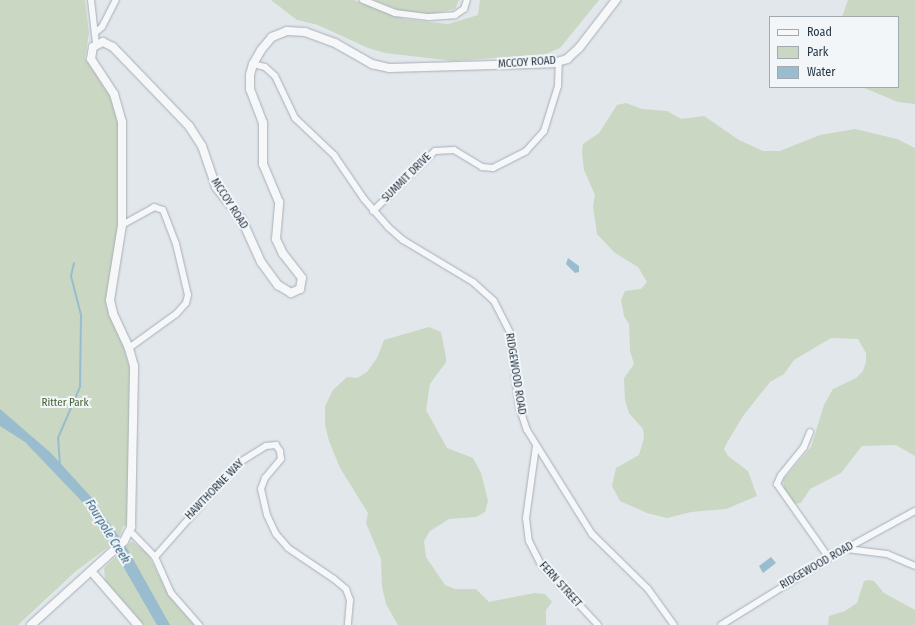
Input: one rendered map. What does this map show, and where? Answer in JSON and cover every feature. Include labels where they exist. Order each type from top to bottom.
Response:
[{"type":"street","points":[[31,625],[91,571],[129,534],[134,379],[130,348],[113,313],[110,300],[122,225],[122,122],[114,94],[91,59],[90,52],[96,44],[91,0]]},
{"type":"street","points":[[95,32],[102,27],[116,0]]},
{"type":"street","points":[[363,0],[395,13],[429,17],[455,15],[464,9],[467,0]]},
{"type":"street","name":"MCCOY ROAD","points":[[96,44],[103,42],[113,47],[189,126],[202,146],[216,187],[242,220],[261,262],[283,290],[294,292],[302,286],[302,278],[283,254],[276,239],[280,202],[263,164],[263,123],[250,89],[250,75],[253,64],[261,50],[272,37],[292,30],[322,38],[368,62],[390,68],[559,62],[579,48],[616,0]]},
{"type":"street","name":"SUMMIT DRIVE","points":[[373,211],[435,150],[454,150],[482,167],[493,168],[526,151],[544,131],[558,86],[559,62]]},
{"type":"street","name":"RIDGEWOOD ROAD","points":[[253,64],[265,67],[275,76],[295,118],[338,159],[373,211],[403,240],[473,282],[494,301],[510,333],[521,414],[536,446],[592,534],[648,589],[674,625]]},
{"type":"street","points":[[122,225],[154,207],[163,210],[176,244],[188,295],[186,303],[176,314],[130,348]]},
{"type":"street","points":[[810,432],[804,447],[777,484],[829,558]]},
{"type":"street","name":"HAWTHORNE WAY","points":[[155,557],[237,464],[266,446],[276,445],[280,451],[281,459],[265,478],[261,489],[267,516],[276,534],[288,548],[334,578],[346,589],[350,600],[348,625]]},
{"type":"street","name":"FERN STREET","points":[[536,446],[526,518],[529,541],[540,563],[598,625]]},
{"type":"street","name":"RIDGEWOOD ROAD","points":[[721,625],[829,558],[915,511]]},
{"type":"street","points":[[129,534],[155,557],[171,593],[199,625]]},
{"type":"street","points":[[847,548],[888,554],[915,566]]},
{"type":"street","points":[[91,571],[138,625]]},
{"type":"green space","name":"Ritter Park","points":[[0,0],[85,0],[89,33],[85,58],[111,96],[120,127],[118,228],[106,305],[120,335],[131,372],[127,524],[123,527],[119,539],[76,571],[18,625],[0,625]]},
{"type":"green space","points":[[271,0],[354,0],[404,19],[448,24],[478,15],[480,0],[599,0],[560,48],[546,54],[454,61],[385,53],[368,48],[318,25],[297,20]]},
{"type":"green space","points":[[374,0],[459,0],[455,9],[431,14],[401,11]]},
{"type":"green space","points":[[848,0],[915,0],[915,104],[898,102],[864,88],[899,88],[899,16],[842,16]]},
{"type":"green space","points":[[626,103],[642,109],[667,111],[681,119],[704,116],[739,140],[763,151],[780,151],[820,135],[855,129],[897,139],[915,148],[915,456],[896,445],[862,446],[841,473],[810,489],[801,503],[793,504],[784,489],[783,480],[811,447],[824,405],[833,389],[856,378],[863,371],[866,362],[866,353],[858,339],[831,338],[794,360],[784,374],[770,382],[743,416],[724,449],[728,456],[748,471],[757,496],[726,509],[691,512],[667,518],[647,513],[620,501],[612,486],[616,468],[639,455],[644,438],[643,429],[629,413],[625,400],[624,378],[634,364],[630,351],[629,324],[624,316],[621,300],[625,291],[641,289],[647,282],[638,267],[615,253],[597,234],[593,207],[595,195],[584,170],[582,152],[583,144],[599,133],[617,105]]},
{"type":"green space","points":[[429,327],[441,332],[446,362],[430,384],[426,410],[447,448],[473,458],[481,473],[488,501],[485,512],[476,517],[449,519],[430,531],[424,541],[426,557],[445,585],[455,589],[476,589],[489,602],[534,593],[545,594],[552,602],[546,610],[546,625],[398,625],[386,604],[382,587],[381,559],[366,523],[368,513],[340,468],[329,441],[325,425],[325,406],[333,390],[347,377],[357,378],[367,372],[377,358],[384,340]]},
{"type":"green space","points":[[132,541],[148,554],[169,596],[194,625],[144,625],[105,581],[104,568]]},
{"type":"green space","points":[[864,581],[874,581],[884,593],[915,610],[915,625],[828,625],[829,616],[845,611],[857,603]]},
{"type":"water","points":[[568,258],[579,266],[579,272],[575,273],[566,264]]},
{"type":"water","name":"Fourpole Creek","points":[[0,409],[51,453],[92,498],[128,550],[170,625],[157,625],[91,511],[25,442],[0,426]]},
{"type":"water","points":[[771,557],[776,563],[763,573],[759,566]]},
{"type":"waterway","points":[[60,465],[58,438],[80,387],[81,315],[71,276],[74,263]]}]
